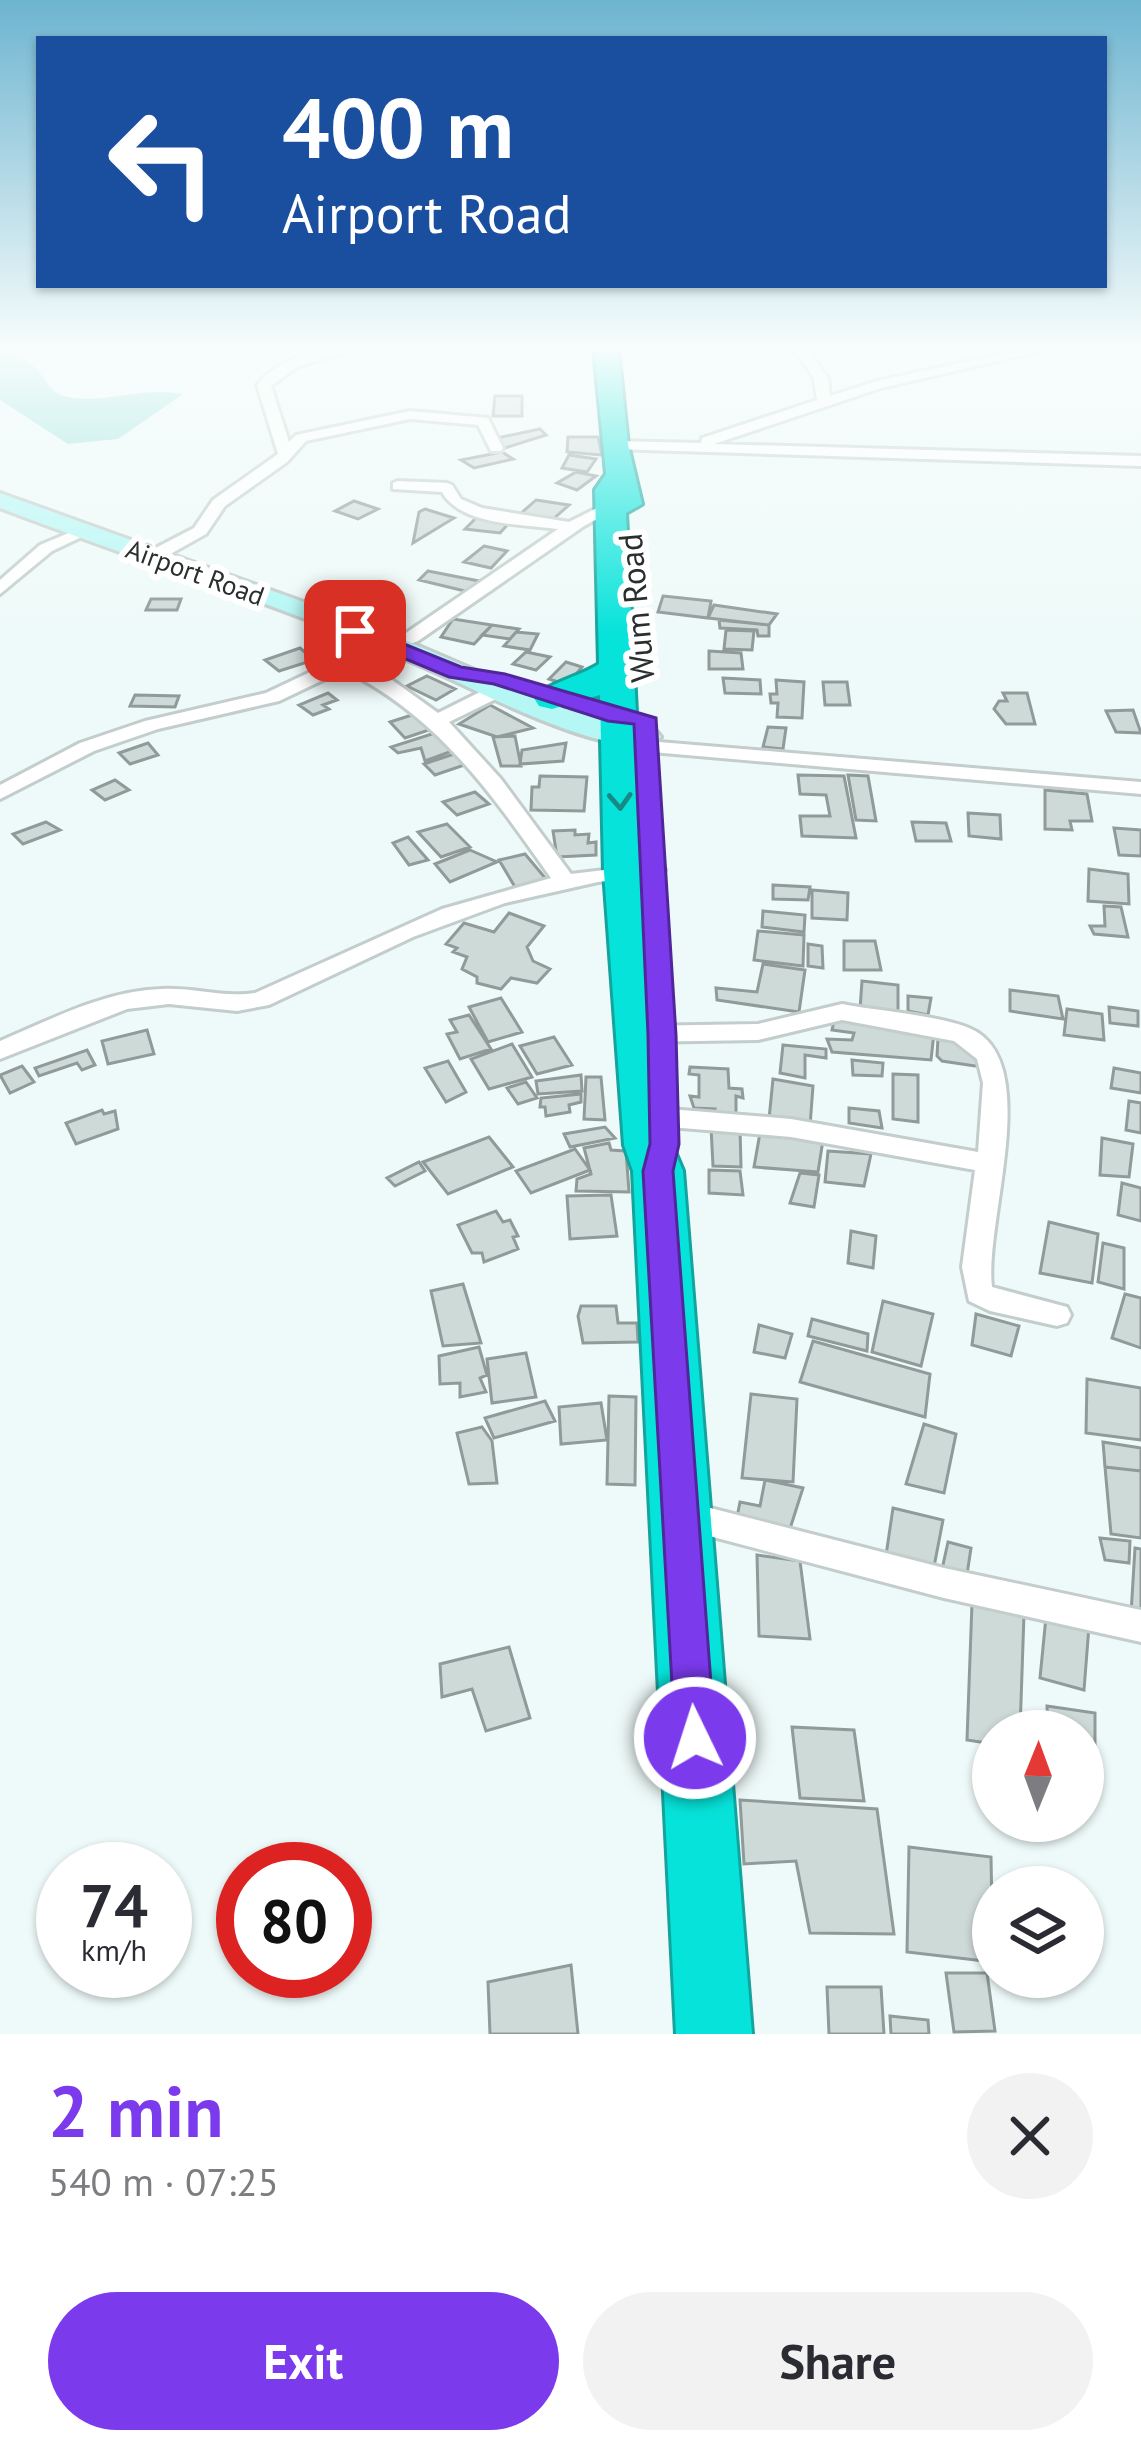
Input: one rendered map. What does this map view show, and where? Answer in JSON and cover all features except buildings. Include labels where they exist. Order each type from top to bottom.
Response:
[{"type":"highway","name":"Wum Road","points":[[603,443],[601,501],[615,669],[634,731]]},
{"type":"highway","name":"Wum Road","points":[[601,501],[626,489],[639,871],[714,2034]]},
{"type":"highway","points":[[552,698],[588,687],[615,669]]},
{"type":"main road","name":"Airport Road","points":[[0,500],[392,645],[499,690],[634,731]]},
{"type":"main road","name":"Airport Road","points":[[457,672],[497,678],[634,731]]},
{"type":"street","points":[[282,443],[286,455]]},
{"type":"street","points":[[151,558],[200,531],[219,503],[297,443]]},
{"type":"street","points":[[493,443],[496,448]]},
{"type":"street","points":[[0,793],[87,747],[152,725],[272,697],[412,638],[601,501],[699,443]]},
{"type":"street","points":[[693,445],[1141,461]]},
{"type":"street","points":[[398,486],[447,488],[455,502],[478,512],[601,501]]},
{"type":"street","points":[[0,589],[46,548],[84,532]]},
{"type":"street","points":[[344,663],[406,693],[465,745],[565,880]]},
{"type":"street","points":[[439,720],[499,690]]},
{"type":"street","points":[[634,731],[1141,788]]},
{"type":"street","points":[[0,1051],[123,1002],[168,996],[235,1006],[261,1000],[453,909],[565,880],[639,871]]},
{"type":"street","points":[[650,1034],[758,1032],[842,1012],[961,1034],[988,1059],[994,1105],[980,1293],[990,1300],[1057,1315]]},
{"type":"street","points":[[655,1134],[790,1128],[987,1163]]},
{"type":"street","points":[[681,1514],[944,1583],[1141,1627]]},
{"type":"route","points":[[355,631],[457,672],[497,678],[595,711],[645,718],[662,1035],[664,1144],[658,1171],[695,1738]]}]
